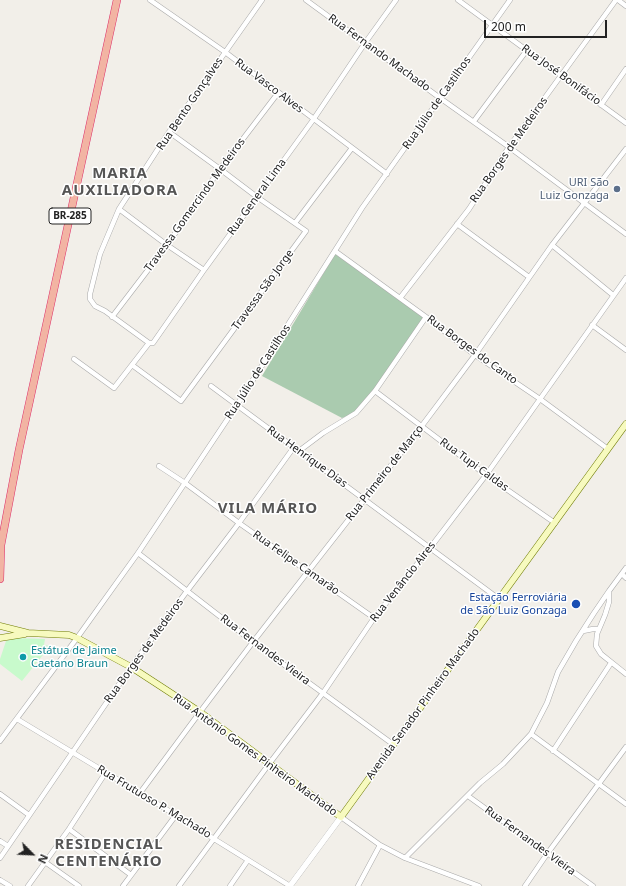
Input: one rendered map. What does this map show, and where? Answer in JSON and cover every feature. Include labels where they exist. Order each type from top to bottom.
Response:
[{"type":"highway","name":"BR-285","points":[[0,579],[0,546],[19,450],[116,0]]},
{"type":"main road","name":"Avenida Senador Pinheiro Machado","points":[[341,817],[626,424]]},
{"type":"main road","name":"Rua Antônio Gomes Pinheiro Machado","points":[[0,626],[28,633],[69,635],[131,667],[200,712],[341,817]]},
{"type":"main road","name":"Rua Antônio Gomes Pinheiro Machado","points":[[0,638],[28,633]]},
{"type":"street","name":"Rua Vasco Alves","points":[[150,0],[225,52],[313,120],[387,174]]},
{"type":"street","name":"Rua Bento Gonçalves","points":[[112,317],[95,306],[90,299],[90,294],[100,254],[119,209],[169,132],[262,0]]},
{"type":"street","name":"Rua Fernando Machado","points":[[306,0],[440,98],[474,121],[626,234]]},
{"type":"street","name":"Rua General Lima","points":[[74,359],[114,388],[149,343],[153,343],[313,120],[396,0]]},
{"type":"street","name":"Rua José Bonifácio","points":[[458,0],[626,123]]},
{"type":"street","name":"Rua Júlio de Castilhos","points":[[0,741],[138,553],[238,405],[362,208],[510,0]]},
{"type":"street","points":[[617,0],[626,6]]},
{"type":"street","name":"Rua Borges de Medeiros","points":[[400,298],[469,209],[509,147],[617,0]]},
{"type":"street","points":[[474,121],[527,50]]},
{"type":"street","points":[[601,105],[626,69]]},
{"type":"street","name":"Travessa Gomercindo Medeiros","points":[[112,317],[167,245],[220,169],[278,93]]},
{"type":"street","points":[[169,132],[295,223],[352,148]]},
{"type":"street","name":"Rua Primeiro de Março","points":[[140,793],[253,642],[421,427],[552,245],[626,149]]},
{"type":"street","points":[[119,209],[167,245],[204,270]]},
{"type":"street","name":"Travessa São Jorge","points":[[132,365],[181,401],[306,231],[295,223]]},
{"type":"street","points":[[457,224],[529,277]]},
{"type":"street","points":[[552,245],[613,295]]},
{"type":"street","name":"Rua Borges do Canto","points":[[335,251],[608,449]]},
{"type":"street","name":"Rua Venâncio Aires","points":[[179,886],[323,693],[374,618],[486,475],[626,278]]},
{"type":"street","points":[[112,317],[149,343]]},
{"type":"street","points":[[299,451],[323,433],[356,413],[375,392],[426,317]]},
{"type":"street","points":[[592,325],[626,350]]},
{"type":"street","name":"Rua Henrique Dias","points":[[211,386],[499,599]]},
{"type":"street","name":"Rua Tupi Caldas","points":[[375,392],[486,475],[555,523]]},
{"type":"street","name":"Rua Borges de Medeiros","points":[[0,858],[131,667],[294,447]]},
{"type":"street","name":"Rua Felipe Camarão","points":[[159,466],[374,618]]},
{"type":"street","name":"Rua Fernandes Vieira","points":[[138,553],[253,642],[394,745]]},
{"type":"street","points":[[405,858],[480,783],[504,764],[531,734],[547,703],[558,672],[609,591],[626,568]]},
{"type":"street","points":[[622,574],[626,578]]},
{"type":"street","points":[[609,591],[609,602],[606,615],[597,634],[596,646],[601,654],[626,674]]},
{"type":"street","points":[[583,631],[599,629]]},
{"type":"street","points":[[553,751],[611,663]]},
{"type":"street","name":"Rua Frutuoso P. Machado","points":[[17,719],[214,838],[290,886]]},
{"type":"street","points":[[531,734],[626,804]]},
{"type":"street","points":[[526,886],[547,854],[626,747]]},
{"type":"street","points":[[28,886],[69,829],[106,772]]},
{"type":"street","points":[[0,794],[29,815]]},
{"type":"street","name":"Rua Fernandes Vieira","points":[[468,796],[592,886]]},
{"type":"street","points":[[123,886],[176,815]]},
{"type":"street","name":"Rua Antônio Gomes Pinheiro Machado","points":[[341,817],[380,845],[405,858],[479,886]]},
{"type":"street","name":"Avenida Senador Pinheiro Machado","points":[[290,886],[341,817]]},
{"type":"street","points":[[69,829],[131,875]]},
{"type":"street","points":[[0,841],[8,846]]},
{"type":"street","points":[[358,886],[380,845]]},
{"type":"street","points":[[230,886],[248,860]]},
{"type":"street","points":[[45,862],[79,886]]},
{"type":"street","points":[[0,880],[10,886]]},
{"type":"green space","points":[[335,254],[425,317],[374,391],[355,413],[342,418],[262,376]]},
{"type":"green space","points":[[15,638],[45,639],[44,645],[50,646],[22,681],[0,664],[0,659],[6,641]]},
{"type":"place","name":"URI São Luiz Gonzaga","points":[[617,189]]},
{"type":"place","name":"Estação Ferroviária de São Luiz Gonzaga","points":[[576,604]]},
{"type":"place","name":"Estátua de Jaime Caetano Braun","points":[[23,657]]},
{"type":"district","name":"MARIA AUXILIADORA","points":[[120,182]]},
{"type":"district","name":"VILA MÁRIO","points":[[268,509]]},
{"type":"district","name":"RESIDENCIAL CENTENÁRIO","points":[[109,854]]}]
